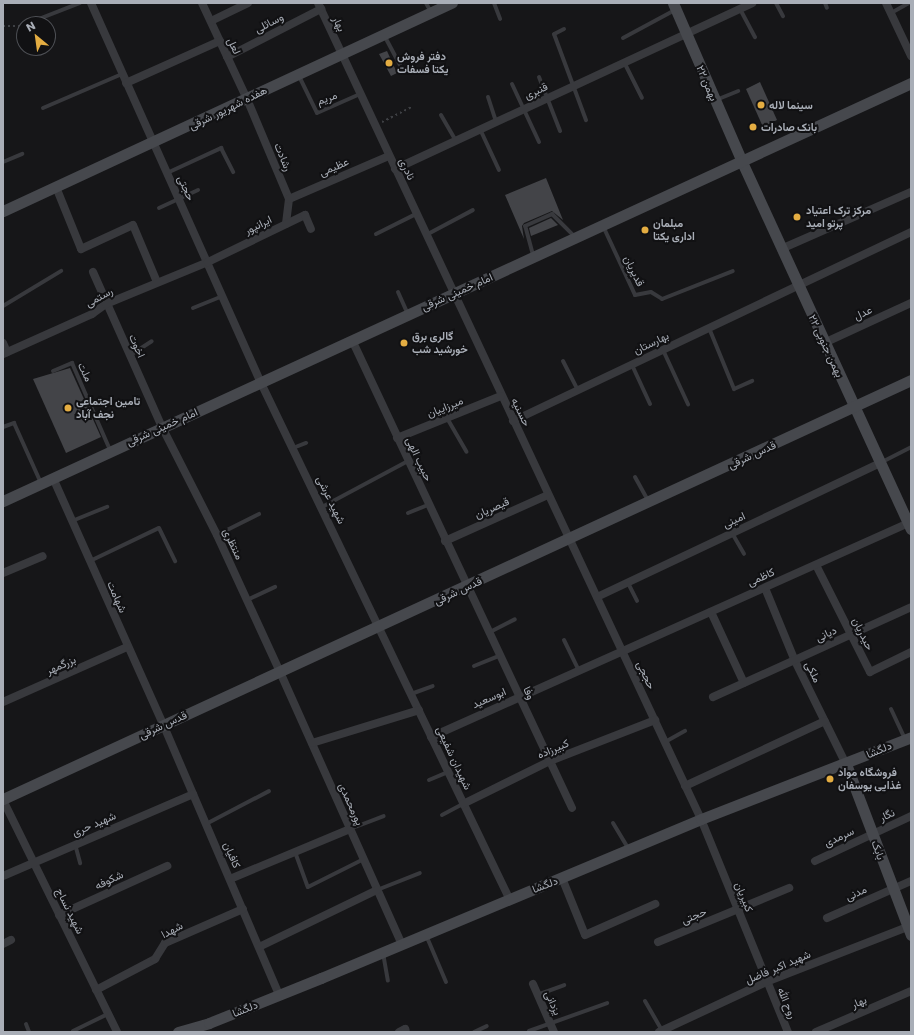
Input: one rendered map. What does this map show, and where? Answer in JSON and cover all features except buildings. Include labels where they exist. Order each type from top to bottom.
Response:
[{"type":"street","name":"حجتی","points":[[90,3],[153,144],[224,296],[261,383]]},
{"type":"street","name":"لعل","points":[[202,3],[247,99]]},
{"type":"street","points":[[211,21],[248,3]]},
{"type":"street","name":"هفده شهریور شرقی","points":[[3,211],[153,144],[384,34],[429,8],[452,3]]},
{"type":"street","name":"قنبری","points":[[395,169],[752,3]]},
{"type":"street","points":[[886,3],[911,56]]},
{"type":"street","name":"بهار","points":[[319,6],[341,54]]},
{"type":"street","name":"وسائلی","points":[[227,57],[319,6]]},
{"type":"street","name":"۲۲ بهمن","points":[[674,6],[742,162]]},
{"type":"street","points":[[126,83],[220,41]]},
{"type":"street","name":"نادری","points":[[341,54],[452,294]]},
{"type":"street","name":"امام خمینی شرقی","points":[[3,501],[408,314],[534,258],[911,83]]},
{"type":"street","name":"رشادت","points":[[247,99],[289,199],[286,224]]},
{"type":"street","name":"عظیمی","points":[[289,199],[389,156]]},
{"type":"street","name":"۲۲ بهمن جنوبی","points":[[742,162],[824,343],[910,525]]},
{"type":"street","points":[[56,187],[82,249],[133,225],[157,282]]},
{"type":"street","points":[[781,249],[911,192]]},
{"type":"street","name":"ایرانپور","points":[[208,262],[305,215],[311,229]]},
{"type":"street","name":"بهارستان","points":[[514,422],[709,327],[911,232]]},
{"type":"street","name":"رستمی","points":[[5,353],[92,314],[106,304],[208,262]]},
{"type":"street","name":"اخوت","points":[[93,272],[129,356],[162,427]]},
{"type":"street","name":"حسنیه","points":[[452,294],[570,539]]},
{"type":"street","name":"عدل","points":[[824,343],[911,303]]},
{"type":"street","name":"حبیب الهی","points":[[352,340],[466,587]]},
{"type":"street","points":[[3,343],[5,353]]},
{"type":"street","name":"قدس شرقی","points":[[3,799],[163,724],[380,627],[911,380]]},
{"type":"street","name":"شهید عرشی","points":[[261,383],[380,627]]},
{"type":"street","name":"میرزاییان","points":[[397,438],[501,396]]},
{"type":"street","name":"منتظری","points":[[162,427],[217,535],[280,672]]},
{"type":"street","name":"امینی","points":[[597,597],[880,463]]},
{"type":"street","name":"شهامت","points":[[53,478],[127,647],[163,724]]},
{"type":"street","name":"قیصریان","points":[[445,541],[548,495]]},
{"type":"street","name":"کاظمی","points":[[623,651],[910,525]]},
{"type":"street","name":"حججی","points":[[570,539],[701,819]]},
{"type":"street","points":[[3,573],[43,556]]},
{"type":"street","name":"حیدریان","points":[[816,565],[870,672],[911,652]]},
{"type":"street","name":"وفا","points":[[466,587],[572,808]]},
{"type":"street","name":"ملکی","points":[[765,588],[795,661],[846,764]]},
{"type":"street","name":"دیانی","points":[[713,697],[911,607]]},
{"type":"street","points":[[711,612],[744,683]]},
{"type":"street","name":"شهیدان شفیعی","points":[[380,627],[431,737],[509,898]]},
{"type":"street","name":"بزرگمهر","points":[[3,702],[127,647]]},
{"type":"street","name":"ابوسعید","points":[[431,737],[623,651]]},
{"type":"street","name":"پورمحمدی","points":[[280,672],[402,945]]},
{"type":"street","points":[[312,742],[419,710]]},
{"type":"street","name":"کبیرزاده","points":[[463,804],[550,761],[655,720]]},
{"type":"street","points":[[685,786],[825,721]]},
{"type":"street","name":"کافیان","points":[[163,724],[279,995]]},
{"type":"street","name":"دلگشا","points":[[178,1032],[209,1023],[279,995],[383,953],[509,898],[562,878],[701,819],[846,764],[908,738]]},
{"type":"street","name":"بابک","points":[[846,764],[909,931]]},
{"type":"street","name":"شهید حری","points":[[3,876],[33,861],[193,794]]},
{"type":"street","name":"شهید نساج","points":[[3,799],[117,1032]]},
{"type":"street","name":"نگار","points":[[872,833],[911,816]]},
{"type":"street","name":"کبیریان","points":[[701,819],[766,982]]},
{"type":"street","points":[[230,879],[350,829]]},
{"type":"street","name":"سرمدی","points":[[815,860],[872,833]]},
{"type":"street","name":"شکوفه","points":[[60,915],[167,866]]},
{"type":"street","points":[[562,878],[584,935],[655,904]]},
{"type":"street","name":"مدنی","points":[[828,918],[911,881]]},
{"type":"street","name":"حجتی","points":[[658,942],[789,888]]},
{"type":"street","points":[[259,947],[377,890]]},
{"type":"street","name":"شهدا","points":[[96,990],[155,959],[165,943],[243,909]]},
{"type":"street","name":"شهید اکبر فاضل","points":[[661,1032],[766,982],[909,931]]},
{"type":"street","points":[[3,944],[11,940]]},
{"type":"street","name":"روح الله","points":[[766,982],[788,1032]]},
{"type":"street","name":"یزدانی","points":[[533,984],[552,1028]]},
{"type":"street","name":"بهار","points":[[816,1032],[911,991]]},
{"type":"lane","points":[[47,16],[80,3]]},
{"type":"lane","points":[[494,3],[500,19]]},
{"type":"lane","points":[[776,3],[783,16]]},
{"type":"lane","points":[[825,3],[828,8]]},
{"type":"lane","points":[[890,13],[909,3]]},
{"type":"lane","points":[[623,38],[674,6]]},
{"type":"lane","points":[[740,9],[755,37]]},
{"type":"lane","points":[[564,29],[554,34],[586,120]]},
{"type":"lane","points":[[384,34],[402,69]]},
{"type":"lane","points":[[624,62],[642,98]]},
{"type":"lane","points":[[43,108],[122,74]]},
{"type":"lane","name":"مریم","points":[[298,74],[317,113],[360,94]]},
{"type":"lane","points":[[539,77],[546,99],[560,131]]},
{"type":"lane","points":[[512,84],[525,108],[539,142]]},
{"type":"lane","points":[[715,101],[738,91]]},
{"type":"lane","points":[[488,97],[496,122]]},
{"type":"lane","points":[[441,115],[456,140]]},
{"type":"lane","points":[[480,129],[499,170]]},
{"type":"lane","points":[[167,173],[221,148],[233,172]]},
{"type":"lane","points":[[3,162],[22,154]]},
{"type":"lane","points":[[159,208],[198,190]]},
{"type":"lane","points":[[425,235],[473,210]]},
{"type":"lane","points":[[376,234],[416,214]]},
{"type":"lane","points":[[534,258],[525,226],[552,214],[576,238]]},
{"type":"lane","name":"قدیریان","points":[[603,226],[635,295],[651,292],[662,299],[733,271]]},
{"type":"lane","points":[[3,306],[61,270]]},
{"type":"lane","points":[[398,292],[408,314]]},
{"type":"lane","points":[[193,308],[224,296]]},
{"type":"lane","points":[[709,327],[734,389],[752,382]]},
{"type":"lane","points":[[129,356],[152,341]]},
{"type":"lane","points":[[662,350],[688,404]]},
{"type":"lane","points":[[563,361],[579,390]]},
{"type":"lane","name":"ملت","points":[[53,371],[72,363],[110,451]]},
{"type":"lane","points":[[632,364],[650,404]]},
{"type":"lane","points":[[447,418],[467,452]]},
{"type":"lane","points":[[3,427],[14,423],[41,483]]},
{"type":"lane","points":[[293,448],[306,443]]},
{"type":"lane","points":[[880,463],[911,447]]},
{"type":"lane","points":[[322,507],[408,461]]},
{"type":"lane","points":[[635,477],[649,502]]},
{"type":"lane","points":[[408,513],[428,505]]},
{"type":"lane","points":[[72,521],[108,507]]},
{"type":"lane","points":[[217,535],[260,514]]},
{"type":"lane","points":[[90,562],[160,528],[175,561]]},
{"type":"lane","points":[[732,533],[744,554]]},
{"type":"lane","points":[[628,583],[637,601]]},
{"type":"lane","points":[[247,600],[276,587]]},
{"type":"lane","points":[[488,633],[515,619]]},
{"type":"lane","points":[[564,640],[579,671]]},
{"type":"lane","points":[[474,666],[499,656]]},
{"type":"lane","points":[[412,694],[433,686]]},
{"type":"lane","points":[[891,709],[908,738]]},
{"type":"lane","points":[[665,742],[685,731]]},
{"type":"lane","points":[[429,780],[448,772]]},
{"type":"lane","points":[[206,824],[269,791]]},
{"type":"lane","points":[[442,815],[463,804]]},
{"type":"lane","points":[[350,829],[384,816]]},
{"type":"lane","points":[[613,822],[629,850]]},
{"type":"lane","points":[[75,844],[80,863]]},
{"type":"lane","points":[[295,852],[308,887],[364,859]]},
{"type":"lane","points":[[377,890],[420,873]]},
{"type":"lane","points":[[426,935],[446,982]]},
{"type":"lane","points":[[383,953],[388,981]]},
{"type":"lane","points":[[537,995],[564,984]]},
{"type":"lane","points":[[645,1001],[661,1032]]},
{"type":"lane","points":[[529,1031],[552,1028],[607,1003]]},
{"type":"lane","points":[[73,1031],[108,1014]]},
{"type":"lane","points":[[26,1024],[29,1032]]},
{"type":"lane","points":[[474,1032],[487,1026]]},
{"type":"path","points":[[3,26],[16,25]]},
{"type":"path","points":[[375,125],[412,107]]},
{"type":"place","name":"دفتر فروش یکتا فسفات","points":[[389,63]]},
{"type":"place","name":"سینما لاله","points":[[761,105]]},
{"type":"place","name":"بانک صادرات","points":[[753,127]]},
{"type":"place","name":"مرکز ترک اعتیاد پرتو امید","points":[[797,217]]},
{"type":"place","name":"مبلمان اداری یکتا","points":[[645,230]]},
{"type":"place","name":"گالری برق خورشید شب","points":[[404,343]]},
{"type":"place","name":"تامین اجتماعی نجف آباد","points":[[68,408]]},
{"type":"place","name":"فروشگاه مواد غذایی یوسفان","points":[[830,779]]}]
